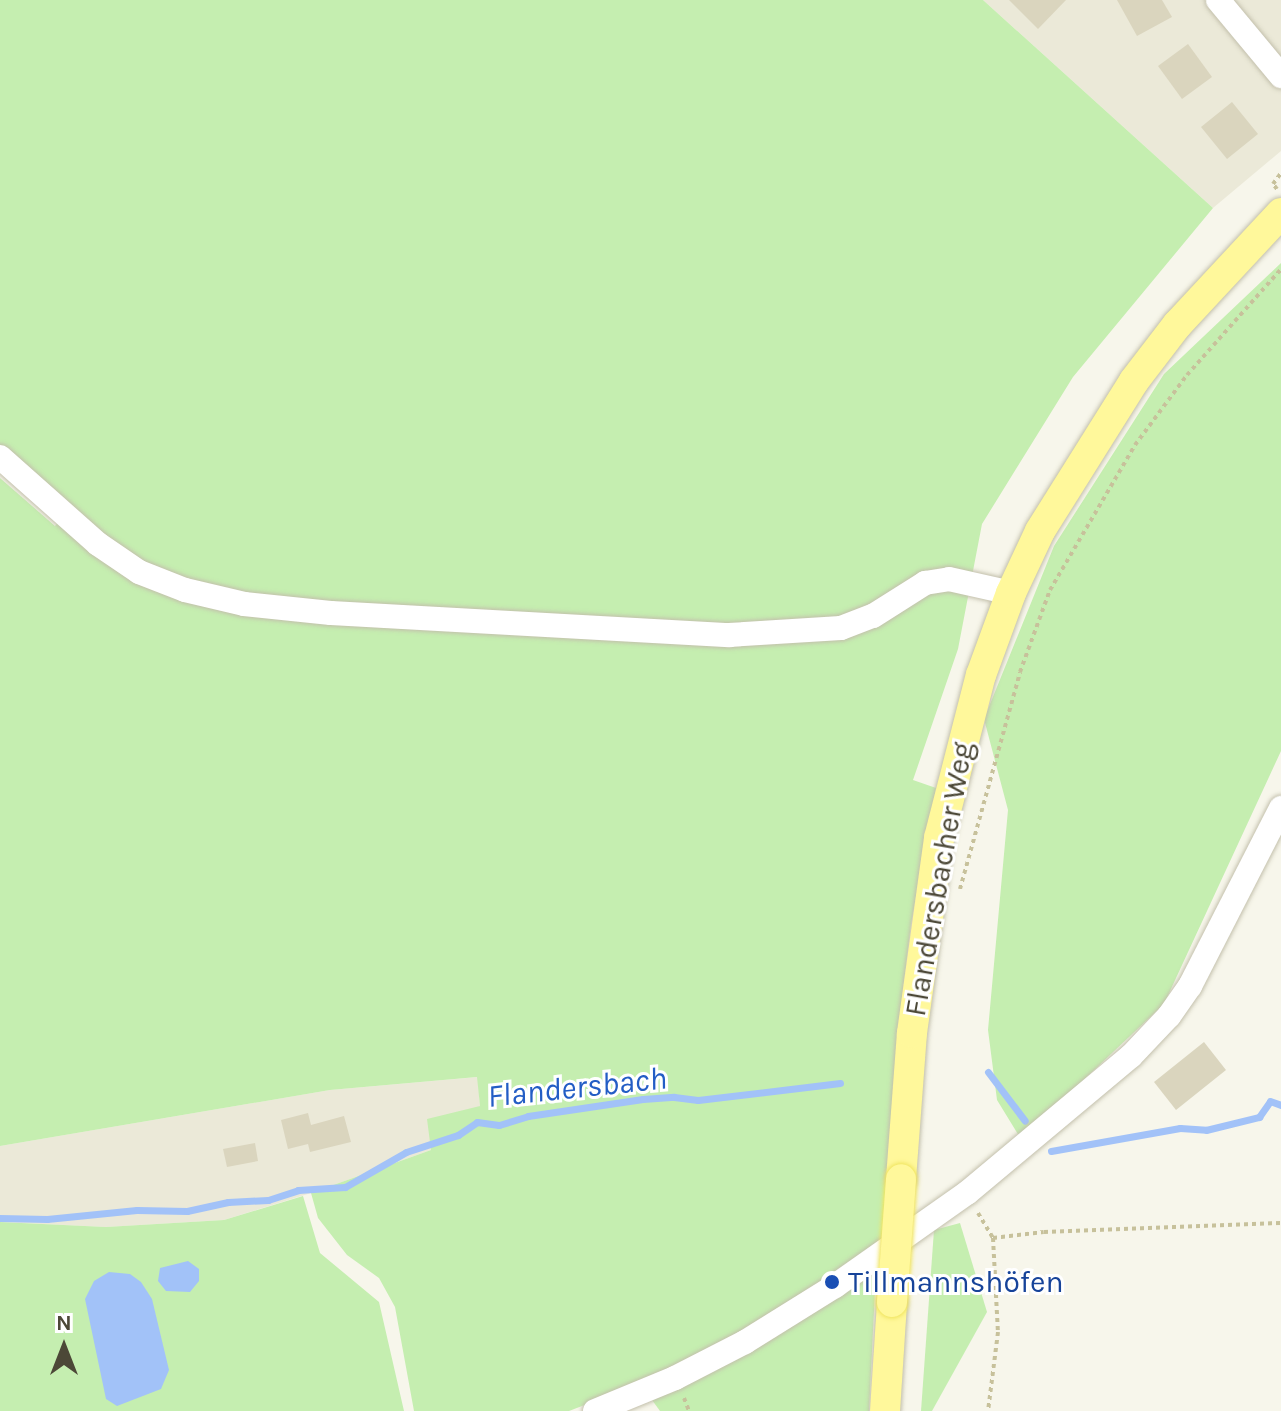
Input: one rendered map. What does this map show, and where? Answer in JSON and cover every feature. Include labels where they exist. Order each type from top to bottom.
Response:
[{"type":"main road","name":"Flandersbacher Weg","points":[[885,1411],[909,1066],[939,838],[981,675],[1011,593],[1056,504],[1134,381],[1177,325],[1281,213]]},
{"type":"street","points":[[1218,0],[1281,76]]},
{"type":"street","points":[[0,457],[98,544],[139,572],[185,590],[244,604],[331,613],[729,635],[841,628],[873,616],[925,583],[949,579],[1011,593]]},
{"type":"street","points":[[595,1411],[675,1378],[745,1342],[835,1286],[967,1193],[1131,1056],[1169,1016],[1206,959],[1281,808]]},
{"type":"path","points":[[1281,173],[1273,184],[1281,194]]},
{"type":"path","points":[[958,900],[1016,686],[1050,590],[1135,445],[1187,375],[1281,269]]},
{"type":"path","points":[[967,1193],[993,1238],[998,1332],[988,1411]]},
{"type":"path","points":[[993,1238],[1044,1232],[1281,1223]]},
{"type":"shaded area","points":[[983,0],[1281,0],[1281,151],[1213,208]]},
{"type":"shaded area","points":[[478,1077],[480,1106],[431,1150],[224,1220],[106,1227],[0,1222],[0,1146],[330,1090]]},
{"type":"green space","points":[[0,0],[983,0],[1213,208],[1073,377],[982,524],[958,649],[913,780],[936,788],[911,924],[898,1031],[881,1244],[673,1371],[569,1411],[414,1411],[395,1307],[379,1278],[347,1255],[318,1218],[311,1193],[431,1150],[427,1119],[480,1106],[477,1077],[330,1090],[0,1146],[0,478],[55,526],[68,511],[0,446]]},
{"type":"green space","points":[[1281,263],[1281,751],[1164,1004],[1021,1139],[997,1100],[988,1030],[1008,810],[984,719],[1054,546],[1164,374]]},
{"type":"green space","points":[[303,1196],[320,1253],[379,1302],[404,1411],[0,1411],[0,1222],[106,1227],[224,1220]]},
{"type":"green space","points":[[960,1223],[987,1312],[932,1411],[921,1411],[934,1230]]},
{"type":"green space","points":[[876,1271],[869,1411],[660,1411],[652,1400]]},
{"type":"water","points":[[188,1261],[199,1269],[199,1281],[190,1292],[166,1291],[158,1281],[160,1268]]},
{"type":"water","points":[[109,1272],[130,1274],[141,1282],[152,1299],[169,1370],[161,1389],[117,1406],[106,1399],[85,1299],[94,1281]]},
{"type":"building","points":[[1009,0],[1066,0],[1038,29]]},
{"type":"building","points":[[1117,0],[1162,0],[1172,17],[1137,36]]},
{"type":"building","points":[[1188,44],[1212,77],[1182,99],[1158,66]]},
{"type":"building","points":[[1232,102],[1258,134],[1227,159],[1201,127]]},
{"type":"building","points":[[1204,1042],[1226,1070],[1176,1110],[1154,1082]]},
{"type":"building","points":[[308,1113],[311,1125],[344,1116],[351,1142],[310,1152],[308,1144],[288,1149],[281,1120]]},
{"type":"building","points":[[255,1143],[258,1161],[227,1167],[223,1149]]},
{"type":"waterway","name":"Flandersbach","points":[[988,1072],[1025,1121]]},
{"type":"waterway","name":"Flandersbach","points":[[0,1218],[47,1219],[137,1210],[187,1211],[228,1202],[268,1200],[298,1190],[345,1187],[406,1152],[458,1135],[477,1122],[499,1125],[528,1116],[643,1099],[674,1097],[698,1100],[840,1083]]},
{"type":"waterway","name":"Flandersbach","points":[[1051,1151],[1180,1128],[1206,1130],[1259,1117],[1270,1101],[1281,1105]]},
{"type":"place","name":"Tillmannshöfen","points":[[832,1282]]}]
